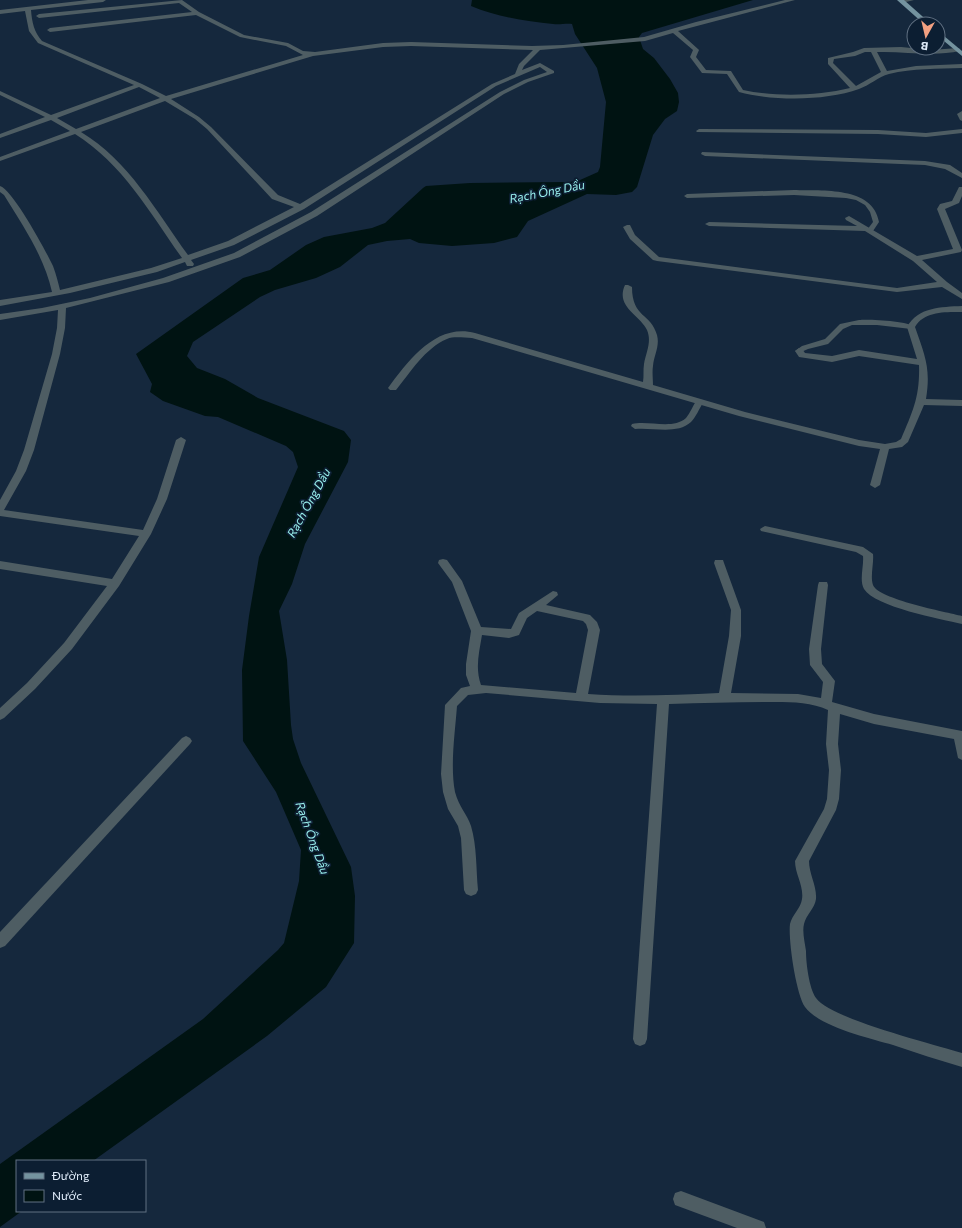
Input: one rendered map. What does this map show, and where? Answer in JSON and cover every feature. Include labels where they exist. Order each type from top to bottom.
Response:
[{"type":"main road","points":[[901,0],[919,16]]},
{"type":"main road","points":[[946,40],[960,52]]},
{"type":"street","points":[[0,12],[103,0]]},
{"type":"street","points":[[40,16],[180,0],[197,13],[242,36],[288,45],[302,52],[315,54]]},
{"type":"street","points":[[0,159],[166,98],[315,54],[383,45],[411,44],[538,48],[645,39],[742,11],[792,0]]},
{"type":"street","points":[[30,24],[188,7]]},
{"type":"street","points":[[28,9],[32,32],[35,38],[46,46],[140,85],[166,98],[197,118],[209,128],[275,197],[282,201],[301,207]]},
{"type":"street","points":[[50,30],[197,13]]},
{"type":"street","points":[[673,30],[696,50],[693,57],[704,72],[729,72],[741,91],[765,96],[820,94],[854,88],[860,86],[876,75],[899,70],[962,66]]},
{"type":"street","points":[[518,74],[521,65],[538,48]]},
{"type":"street","points":[[854,88],[830,62],[831,58],[855,54],[864,50],[901,49],[931,52],[960,52]]},
{"type":"street","points":[[873,50],[885,73]]},
{"type":"street","points":[[0,303],[57,294],[154,270],[231,243],[301,207],[494,85],[540,65],[552,72],[526,81],[502,93],[314,214],[242,253],[160,282],[62,306],[0,317]]},
{"type":"street","points":[[0,136],[140,85]]},
{"type":"street","points":[[0,93],[76,131],[116,162],[143,197],[194,270]]},
{"type":"street","points":[[466,103],[481,107]]},
{"type":"street","points":[[962,113],[960,114],[962,118]]},
{"type":"street","points":[[699,131],[878,132],[926,135],[962,131]]},
{"type":"street","points":[[705,154],[925,163],[947,167],[962,176]]},
{"type":"street","points":[[0,188],[7,194],[43,255],[51,270],[57,294]]},
{"type":"street","points":[[916,259],[960,252],[941,209],[943,206],[955,203],[962,189]]},
{"type":"street","points":[[849,218],[916,259],[944,284],[962,297]]},
{"type":"street","points":[[709,224],[868,230]]},
{"type":"street","points":[[627,227],[631,235],[649,251],[652,256],[662,260],[690,262],[897,290],[944,284]]},
{"type":"street","points":[[628,287],[627,298],[629,305],[647,325],[653,335],[652,355],[648,366],[648,386]]},
{"type":"street","points":[[0,509],[21,471],[29,450],[62,328],[62,306]]},
{"type":"street","points":[[393,388],[429,347],[443,337],[458,334],[472,335],[648,386],[699,403],[859,444],[885,447],[899,445],[905,440],[921,402],[924,383],[923,363],[911,327],[915,319],[936,311],[962,309]]},
{"type":"street","points":[[799,351],[802,355],[819,358],[832,359],[854,353],[923,363]]},
{"type":"street","points":[[921,402],[962,403]]},
{"type":"street","points":[[0,715],[31,686],[63,651],[115,583],[146,534],[167,485],[181,440]]},
{"type":"street","points":[[875,485],[885,447]]},
{"type":"street","points":[[0,513],[146,534]]},
{"type":"street","points":[[765,529],[859,549],[868,554],[868,587],[872,592],[891,602],[962,620]]},
{"type":"street","points":[[719,562],[736,610],[735,636],[724,697]]},
{"type":"street","points":[[443,563],[457,581],[477,631],[472,664],[472,675],[477,689]]},
{"type":"street","points":[[0,565],[115,583]]},
{"type":"street","points":[[823,585],[815,649],[816,665],[829,681],[834,770],[833,799],[830,810],[806,852],[802,862],[809,896],[809,901],[797,923],[799,958],[804,986],[810,1002],[820,1011],[842,1023],[962,1060]]},
{"type":"street","points":[[477,631],[509,634],[515,632],[523,616],[553,595]]},
{"type":"street","points":[[535,607],[586,618],[593,625],[594,630],[581,697]]},
{"type":"street","points":[[471,890],[468,838],[464,825],[454,809],[449,792],[447,774],[452,705],[465,691],[477,689],[581,697],[663,700],[724,697],[798,698],[874,719],[961,736],[962,755]]},
{"type":"street","points":[[640,1039],[663,700]]},
{"type":"street","points":[[0,942],[186,741]]},
{"type":"street","points":[[681,1199],[758,1228]]},
{"type":"lane","points":[[901,0],[911,0]]},
{"type":"lane","points":[[687,196],[800,192],[851,196],[863,200],[871,207],[876,222],[868,230]]},
{"type":"lane","points":[[799,351],[804,347],[826,342],[834,332],[844,326],[856,323],[869,322],[911,327]]},
{"type":"lane","points":[[635,426],[673,426],[681,424],[686,422],[692,416],[699,403]]},
{"type":"water","name":"Rạch Ông Dầu","points":[[472,0],[753,0],[642,33],[639,37],[643,49],[654,58],[670,79],[678,93],[679,102],[677,111],[665,119],[653,135],[637,187],[632,192],[616,195],[587,194],[528,221],[517,237],[494,243],[452,246],[419,243],[410,239],[387,241],[368,245],[340,267],[316,278],[275,290],[260,297],[193,342],[187,356],[197,368],[225,379],[258,398],[344,431],[351,440],[348,462],[305,544],[292,584],[279,611],[287,660],[293,739],[301,763],[351,867],[355,896],[354,943],[326,987],[267,1036],[94,1160],[16,1160],[16,1212],[21,1212],[0,1227],[0,1164],[203,1019],[278,950],[284,943],[299,881],[301,850],[276,792],[243,741],[242,670],[259,557],[298,467],[293,452],[286,446],[218,417],[205,416],[163,401],[150,392],[152,384],[136,354],[243,278],[270,270],[306,245],[324,237],[372,228],[385,223],[426,186],[470,183],[569,182],[580,180],[598,172],[600,167],[606,102],[597,68],[575,34],[572,24],[543,23],[522,20],[501,16],[471,6]]}]
